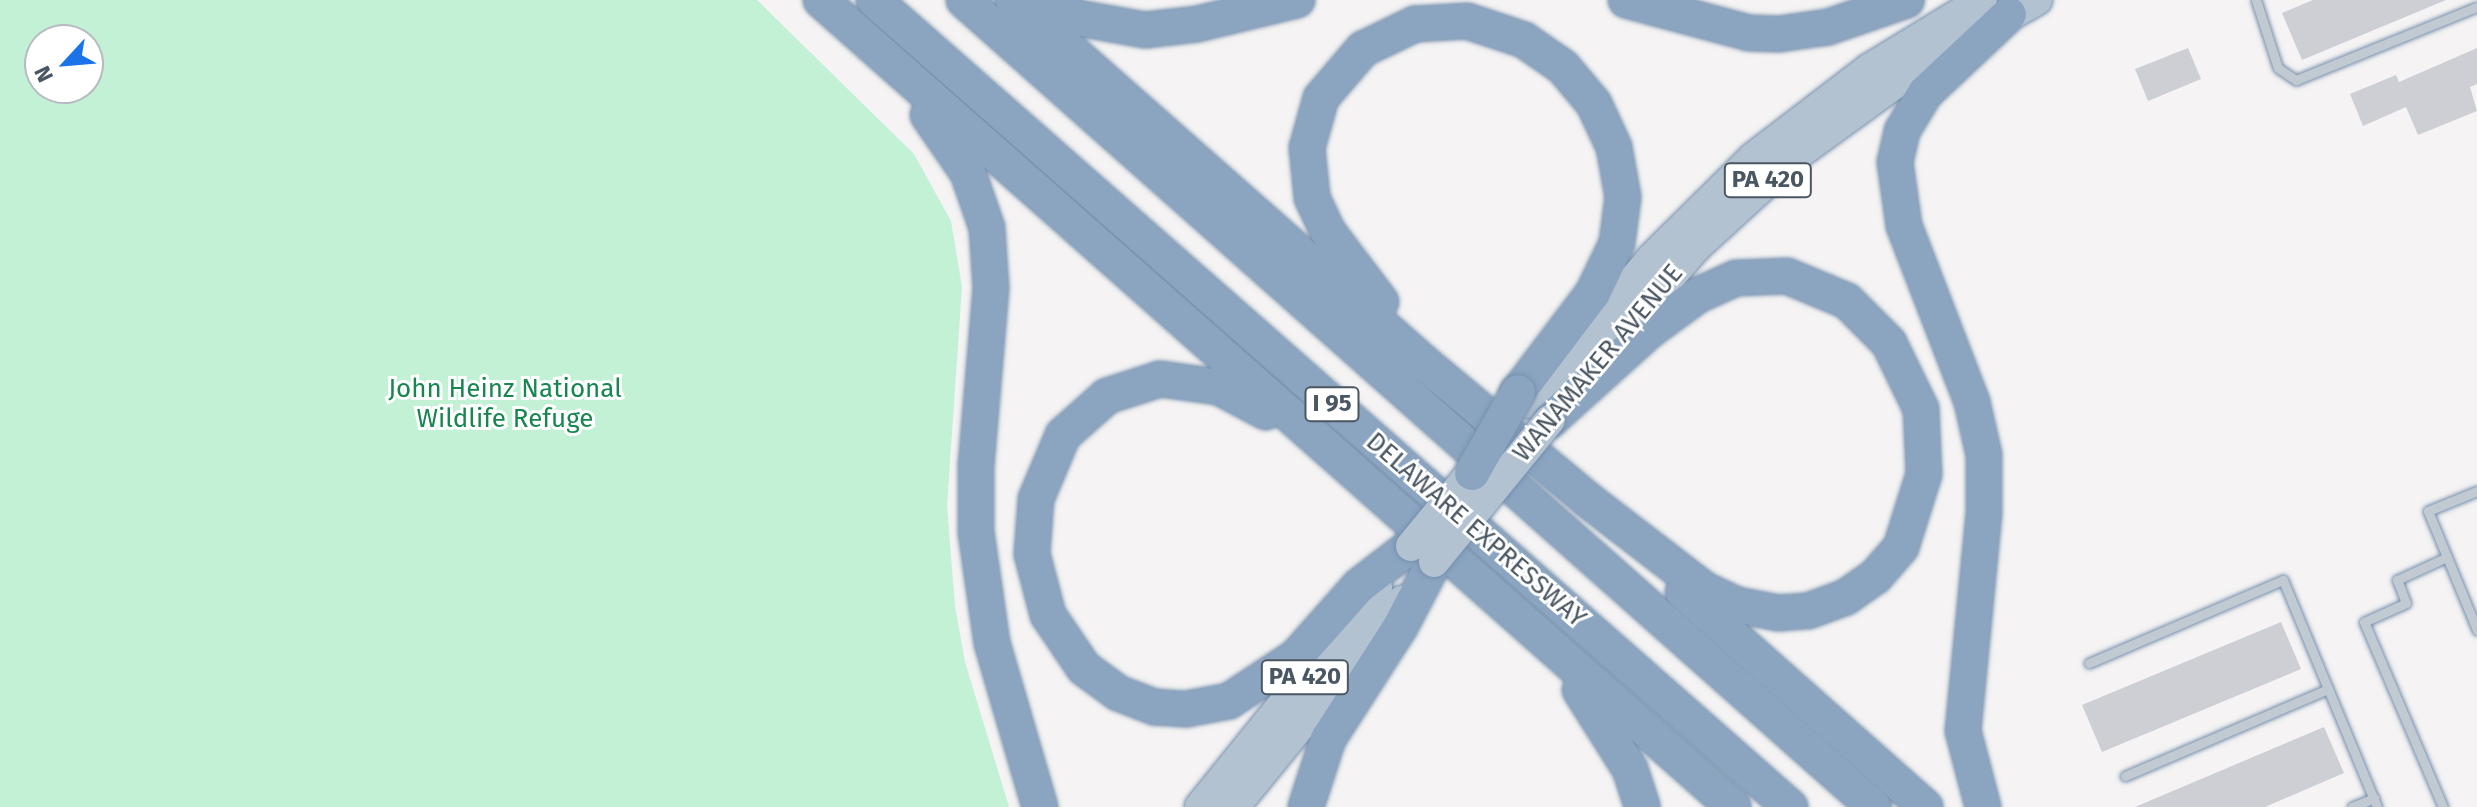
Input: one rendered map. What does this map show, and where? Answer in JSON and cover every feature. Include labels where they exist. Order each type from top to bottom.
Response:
[{"type":"highway","name":"DELAWARE EXPRESSWAY","points":[[874,0],[1790,807]]},
{"type":"highway","name":"I 95","points":[[964,0],[1874,807]]},
{"type":"highway","points":[[1013,0],[1588,500],[1721,598],[1767,612],[1821,608],[1867,584],[1893,558],[1908,532],[1925,458],[1919,402],[1898,355],[1860,311],[1811,283],[1763,275],[1723,282],[1688,301],[1532,405]]},
{"type":"highway","points":[[1039,0],[1078,18],[1145,30],[1197,24],[1297,0]]},
{"type":"highway","points":[[1626,0],[1749,33],[1779,34],[1828,27],[1907,0]]},
{"type":"highway","points":[[825,3],[1733,807]]},
{"type":"highway","points":[[825,3],[862,50],[947,137],[983,210],[991,288],[976,465],[976,532],[992,643],[1040,807]]},
{"type":"highway","points":[[1983,807],[1963,731],[1984,512],[1984,455],[1972,402],[1901,217],[1895,162],[1902,131],[1925,93],[2009,5]]},
{"type":"highway","points":[[1468,397],[1346,259],[1321,221],[1307,174],[1312,122],[1335,76],[1374,41],[1428,21],[1467,21],[1495,28],[1551,58],[1594,104],[1618,163],[1622,213],[1611,259],[1532,405],[1472,473]]},
{"type":"highway","points":[[1375,490],[1268,413],[1219,387],[1174,378],[1132,385],[1084,412],[1047,463],[1031,537],[1040,595],[1064,643],[1101,683],[1136,702],[1186,709],[1229,701],[1282,669],[1359,586],[1422,554]]},
{"type":"highway","points":[[1588,500],[1657,569],[1925,807]]},
{"type":"highway","points":[[1306,807],[1328,739],[1400,627],[1422,554]]},
{"type":"highway","points":[[1509,608],[1596,710],[1630,769],[1642,807]]},
{"type":"main road","name":"WANAMAKER AVENUE","points":[[1234,807],[1532,405],[1662,284],[1745,200],[1875,96],[2009,5]]},
{"type":"main road","name":"WANAMAKER AVENUE","points":[[1200,807],[1422,554],[1472,473]]},
{"type":"lane","points":[[2256,0],[2278,68],[2296,80],[2477,7]]},
{"type":"lane","points":[[2477,491],[2428,511],[2477,630]]},
{"type":"lane","points":[[2443,807],[2364,622],[2406,603],[2397,580],[2447,557]]},
{"type":"lane","points":[[2089,663],[2283,580],[2375,803],[2352,807]]},
{"type":"lane","points":[[2125,776],[2328,689]]},
{"type":"green space","name":"John Heinz National Wildlife Refuge","points":[[0,0],[757,0],[914,154],[951,221],[962,287],[947,506],[955,606],[965,662],[1009,807],[0,807]]},
{"type":"building","points":[[2313,0],[2446,0],[2302,60],[2282,13]]},
{"type":"building","points":[[2188,48],[2201,79],[2148,101],[2135,69]]},
{"type":"building","points":[[2477,48],[2477,84],[2470,87],[2477,111],[2418,135],[2406,107],[2363,126],[2350,94],[2396,75],[2399,82]]},
{"type":"building","points":[[2281,622],[2301,669],[2102,752],[2082,705]]},
{"type":"building","points":[[2324,727],[2344,773],[2265,807],[2135,807]]}]
